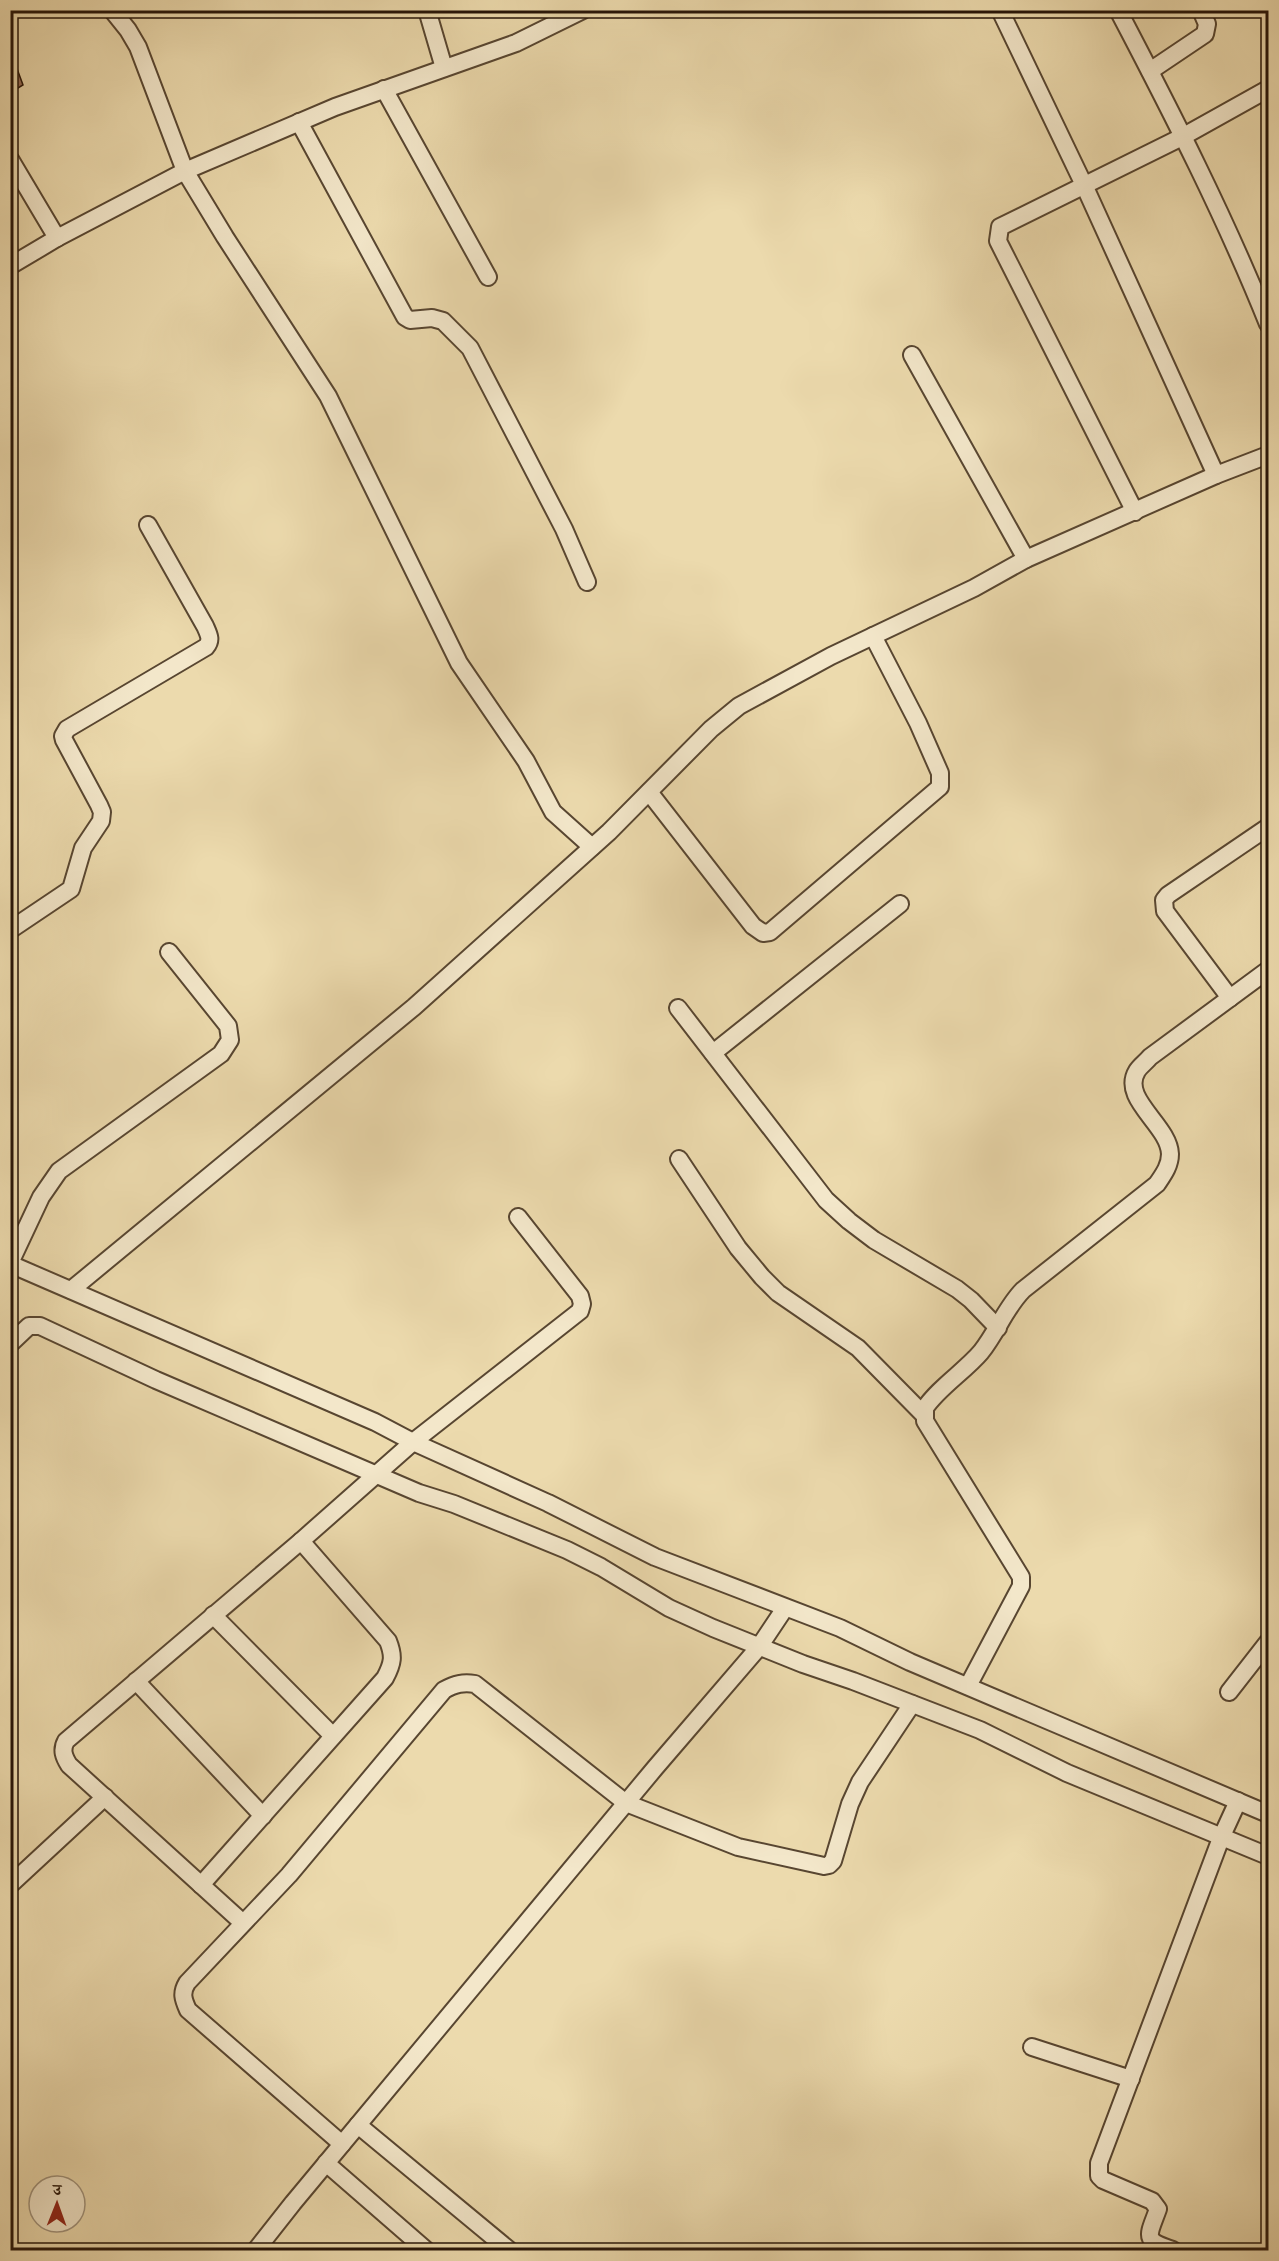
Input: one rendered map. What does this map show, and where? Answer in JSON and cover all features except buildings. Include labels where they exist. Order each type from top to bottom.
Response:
[{"type":"street","points":[[112,10],[138,47],[185,171],[328,396],[467,677],[526,761],[553,812],[592,847]]},
{"type":"street","points":[[427,10],[444,68]]},
{"type":"street","points":[[10,266],[57,238],[185,171],[299,122],[384,89],[516,43],[583,10]]},
{"type":"street","points":[[1000,10],[1084,185],[1216,475]]},
{"type":"street","points":[[1118,10],[1182,137],[1251,281],[1269,324]]},
{"type":"street","points":[[1150,71],[1205,34],[1207,24],[1201,10]]},
{"type":"street","points":[[384,89],[488,277]]},
{"type":"street","points":[[1135,512],[998,241],[999,232],[1003,224],[1182,137],[1269,89]]},
{"type":"street","points":[[299,122],[405,316],[410,320],[432,318],[443,321],[470,348],[564,529],[587,582]]},
{"type":"street","points":[[10,159],[57,238]]},
{"type":"street","points":[[912,355],[1026,559]]},
{"type":"street","points":[[71,1290],[414,1007],[592,847],[711,729],[739,706],[873,636],[974,588],[1026,559],[1269,454]]},
{"type":"street","points":[[10,930],[71,889],[83,848],[101,821],[102,812],[99,805],[64,740],[67,729],[206,647],[209,642],[205,626],[148,525]]},
{"type":"street","points":[[649,792],[753,926],[758,931],[770,932],[940,787],[941,777],[922,734],[873,636]]},
{"type":"street","points":[[1230,998],[1165,911],[1164,900],[1168,894],[1269,827]]},
{"type":"street","points":[[713,1053],[900,904]]},
{"type":"street","points":[[169,952],[228,1026],[230,1040],[221,1054],[59,1172],[41,1197],[10,1264],[375,1422],[413,1442],[548,1503],[655,1557],[840,1628],[909,1662],[968,1686],[1229,1821],[1269,1856]]},
{"type":"street","points":[[924,1415],[928,1404],[980,1353],[998,1328],[1014,1299],[1157,1184],[1167,1168],[1170,1156],[1167,1140],[1135,1096],[1136,1072],[1150,1057],[1269,970]]},
{"type":"street","points":[[678,1008],[826,1200],[874,1240],[957,1289],[998,1328]]},
{"type":"street","points":[[679,1159],[738,1248],[762,1277],[778,1293],[858,1348],[924,1415],[1021,1577],[1021,1587],[968,1686]]},
{"type":"street","points":[[243,1923],[69,1765],[64,1757],[63,1747],[66,1741],[301,1541],[413,1442],[580,1311],[582,1304],[580,1296],[518,1217]]},
{"type":"street","points":[[10,1344],[29,1326],[40,1326],[156,1380],[389,1465],[419,1493],[454,1504],[567,1550],[602,1567],[669,1608],[767,1635],[912,1704],[980,1730],[1067,1773],[1229,1821],[1269,1814]]},
{"type":"street","points":[[201,1885],[385,1678],[391,1668],[394,1654],[388,1641],[301,1541]]},
{"type":"street","points":[[256,2250],[767,1635],[785,1608]]},
{"type":"street","points":[[213,1615],[333,1736]]},
{"type":"street","points":[[1229,1692],[1269,1642]]},
{"type":"street","points":[[136,1681],[262,1816]]},
{"type":"street","points":[[342,2144],[188,2010],[183,1998],[183,1989],[289,1875],[444,1690],[454,1684],[465,1682],[475,1684],[626,1803],[738,1847],[829,1865],[833,1861],[850,1804],[860,1782],[912,1704]]},
{"type":"street","points":[[10,1885],[105,1797]]},
{"type":"street","points":[[1173,2250],[1155,2244],[1151,2240],[1150,2230],[1158,2209],[1156,2205],[1152,2201],[1103,2180],[1099,2176],[1099,2163],[1229,1821]]},
{"type":"street","points":[[1032,2047],[1131,2079]]},
{"type":"street","points":[[358,2126],[509,2250]]},
{"type":"street","points":[[327,2163],[426,2250]]}]
